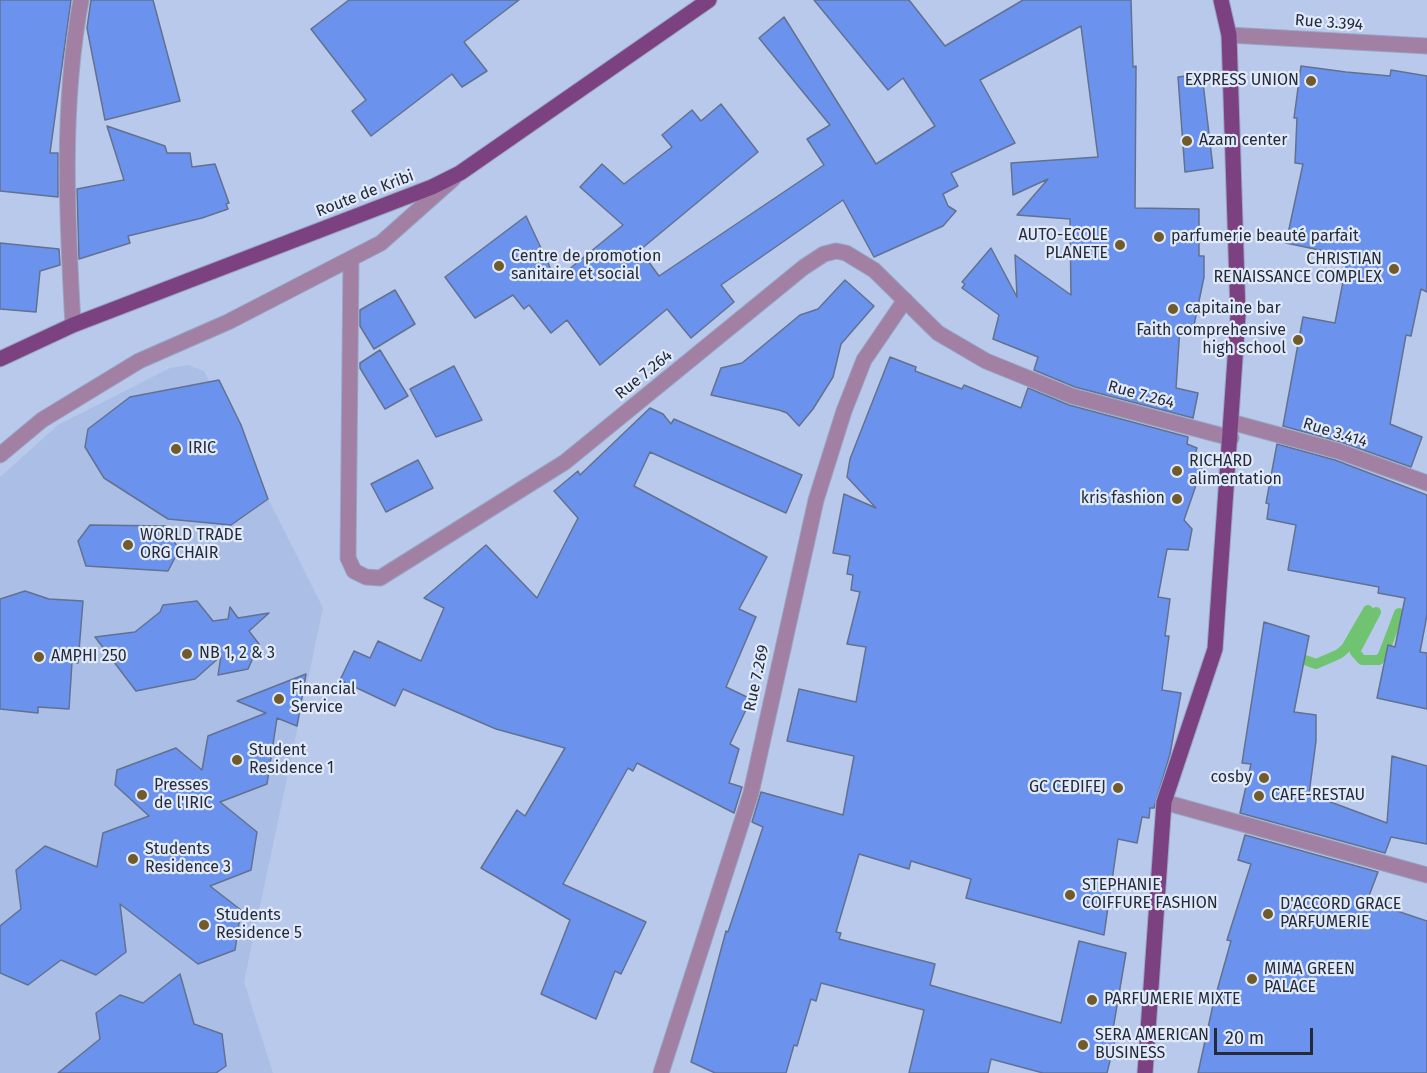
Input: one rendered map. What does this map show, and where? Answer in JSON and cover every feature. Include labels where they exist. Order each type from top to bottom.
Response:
[{"type":"main road","name":"Route de Kribi","points":[[0,358],[73,325],[432,187],[460,173],[709,0]]},
{"type":"main road","points":[[1144,1073],[1164,802],[1215,649],[1231,438],[1238,315],[1229,35],[1221,0]]},
{"type":"street","points":[[73,325],[66,185],[76,28],[81,0]]},
{"type":"street","name":"Rue 3.394","points":[[1229,35],[1427,46]]},
{"type":"street","points":[[0,455],[42,420],[139,361],[228,322],[351,260],[399,229],[460,173]]},
{"type":"street","name":"Rue 7.264","points":[[351,260],[348,558],[354,572],[366,577],[380,578],[565,462],[804,267],[824,254],[836,251],[861,260],[938,333],[986,361],[1072,396],[1231,438]]},
{"type":"street","name":"Rue 7.269","points":[[661,1073],[751,793],[816,500],[840,423],[864,360],[905,300]]},
{"type":"street","name":"Rue 3.414","points":[[1231,422],[1338,451],[1427,483]]},
{"type":"street","points":[[1164,802],[1427,875]]},
{"type":"shaded area","name":"Presses de l'IRIC","points":[[188,365],[204,371],[323,608],[244,982],[273,1073],[0,1073],[0,477],[58,425],[170,368]]},
{"type":"building","points":[[0,0],[71,0],[50,153],[58,153],[58,197],[0,191]]},
{"type":"building","points":[[91,0],[153,0],[180,101],[105,120],[87,28]]},
{"type":"building","points":[[349,0],[519,0],[464,42],[487,71],[462,87],[452,74],[371,136],[352,111],[366,100],[311,29]]},
{"type":"building","points":[[814,0],[909,0],[945,46],[1023,0],[1131,0],[1133,67],[1136,66],[1135,208],[1199,209],[1199,256],[1204,256],[1204,277],[1193,330],[1180,327],[1176,388],[1198,393],[1193,418],[1075,387],[1034,370],[1038,357],[993,339],[999,315],[962,288],[965,284],[962,282],[991,248],[1017,297],[1015,255],[1071,295],[1070,219],[1017,215],[1048,179],[1013,195],[1011,163],[1098,157],[1081,26],[980,80],[1015,143],[951,173],[958,186],[943,194],[948,206],[956,211],[943,226],[874,257],[843,200],[721,285],[734,302],[691,338],[667,309],[600,365],[567,320],[551,333],[529,305],[524,309],[513,295],[475,318],[445,277],[526,216],[556,280],[623,225],[580,187],[602,164],[624,184],[672,147],[662,135],[692,110],[701,121],[721,104],[758,152],[640,250],[659,276],[824,165],[807,139],[830,125],[759,38],[784,17],[876,164],[935,126],[903,78],[888,90]]},
{"type":"building","points":[[1301,66],[1390,76],[1391,70],[1427,76],[1427,292],[1421,289],[1411,336],[1406,335],[1390,424],[1422,437],[1411,467],[1341,442],[1283,426],[1303,317],[1335,323],[1348,256],[1286,243],[1303,164],[1295,163],[1297,118],[1294,118]]},
{"type":"building","points":[[1202,74],[1213,168],[1185,172],[1178,77]]},
{"type":"building","points":[[107,126],[165,146],[167,153],[190,153],[192,167],[215,164],[229,203],[226,204],[228,209],[202,218],[128,236],[130,243],[79,259],[77,189],[124,180]]},
{"type":"building","points":[[0,243],[59,249],[60,265],[40,271],[36,312],[0,309]]},
{"type":"building","points":[[845,280],[874,306],[841,344],[833,377],[813,409],[799,426],[787,413],[779,410],[711,395],[721,368],[742,363],[800,315],[818,309]]},
{"type":"building","points":[[395,290],[415,324],[374,349],[360,326],[360,310]]},
{"type":"building","points":[[380,350],[408,396],[385,409],[360,368],[360,363]]},
{"type":"building","points":[[890,357],[916,367],[915,371],[962,389],[964,385],[1021,408],[1028,388],[1069,405],[1188,437],[1187,444],[1197,448],[1194,457],[1204,462],[1184,520],[1192,529],[1188,550],[1167,549],[1158,597],[1170,599],[1165,636],[1169,636],[1162,690],[1181,693],[1170,754],[1154,808],[1150,808],[1149,818],[1142,817],[1137,843],[1118,839],[1104,935],[966,898],[971,879],[911,861],[909,869],[859,854],[836,932],[841,933],[839,939],[935,964],[930,985],[1061,1023],[1079,941],[1126,953],[1112,1035],[1116,1036],[1107,1073],[1043,1073],[991,1059],[988,1073],[909,1073],[924,1010],[821,983],[816,1001],[811,999],[786,1073],[715,1073],[691,1062],[726,931],[728,932],[763,827],[752,822],[761,792],[843,815],[854,756],[787,741],[799,689],[856,702],[866,647],[847,644],[860,592],[851,590],[853,575],[847,574],[850,556],[833,553],[844,494],[876,508],[847,477],[850,459]]},
{"type":"building","points":[[454,366],[482,420],[436,437],[410,389]]},
{"type":"building","points":[[219,380],[241,425],[268,499],[231,525],[168,519],[104,478],[85,447],[88,429],[130,397]]},
{"type":"building","points":[[650,408],[663,414],[671,424],[674,419],[802,475],[786,513],[650,452],[634,486],[767,557],[739,609],[756,617],[726,687],[751,699],[730,744],[739,749],[729,783],[742,787],[734,813],[637,763],[633,771],[628,768],[563,884],[646,922],[621,974],[615,971],[596,1019],[541,994],[570,920],[481,868],[517,810],[525,816],[565,748],[496,729],[403,689],[395,706],[340,680],[354,651],[370,658],[378,641],[421,661],[444,608],[424,598],[486,545],[537,598],[578,518],[554,491],[578,471],[580,475]]},
{"type":"building","points":[[1277,444],[1335,460],[1427,495],[1427,615],[1420,652],[1427,653],[1427,709],[1377,698],[1388,645],[1395,647],[1405,598],[1378,593],[1379,587],[1288,570],[1296,525],[1267,519],[1269,504],[1266,503]]},
{"type":"building","points":[[418,460],[433,488],[386,512],[371,484]]},
{"type":"building","name":"WORLD TRADE ORG CHAIR","points":[[90,525],[166,526],[179,550],[168,571],[86,566],[78,541]]},
{"type":"building","name":"AMPHI 250","points":[[25,591],[49,599],[83,601],[78,663],[72,662],[69,709],[38,707],[38,713],[0,709],[0,599]]},
{"type":"building","name":"NB 1, 2 & 3","points":[[197,601],[213,621],[228,619],[230,607],[238,618],[269,613],[249,631],[259,644],[248,669],[218,675],[221,656],[195,679],[136,691],[95,637],[135,632],[160,612],[163,605]]},
{"type":"building","points":[[1264,622],[1309,636],[1294,712],[1316,715],[1316,741],[1309,794],[1387,823],[1392,756],[1427,766],[1427,844],[1391,837],[1385,853],[1240,813],[1251,764],[1242,763]]},
{"type":"building","points":[[306,674],[297,726],[277,718],[267,784],[220,802],[257,832],[251,870],[210,886],[241,910],[235,950],[198,964],[120,904],[126,952],[96,975],[61,960],[28,985],[0,973],[0,926],[21,909],[16,870],[45,846],[97,867],[103,833],[149,816],[115,785],[117,770],[176,748],[202,770],[208,736],[266,713],[237,701]]},
{"type":"building","points":[[1245,835],[1378,872],[1367,901],[1427,921],[1427,1073],[1198,1073],[1213,1005],[1231,941],[1227,940],[1251,864],[1238,860]]},
{"type":"building","points":[[180,974],[194,1024],[222,1034],[226,1066],[216,1073],[58,1073],[100,1039],[96,1013],[120,995],[143,1003]]},
{"type":"waterway","points":[[1305,660],[1316,664],[1339,654],[1346,648],[1368,610]]},
{"type":"waterway","points":[[1376,612],[1355,652],[1362,660],[1379,660],[1383,655],[1399,613]]},
{"type":"place","name":"EXPRESS UNION","points":[[1311,81]]},
{"type":"place","name":"Azam center","points":[[1187,141]]},
{"type":"place","name":"parfumerie beauté parfait","points":[[1159,237]]},
{"type":"place","name":"AUTO-ECOLE PLANETE","points":[[1120,245]]},
{"type":"place","name":"Centre de promotion sanitaire et social","points":[[499,266]]},
{"type":"place","name":"CHRISTIAN RENAISSANCE COMPLEX","points":[[1394,269]]},
{"type":"place","name":"capitaine bar","points":[[1173,309]]},
{"type":"place","name":"Faith comprehensive high school","points":[[1298,340]]},
{"type":"place","name":"IRIC","points":[[176,449]]},
{"type":"place","name":"RICHARD alimentation","points":[[1177,471]]},
{"type":"place","name":"kris fashion","points":[[1177,499]]},
{"type":"place","name":"WORLD TRADE ORG CHAIR","points":[[128,545]]},
{"type":"place","name":"NB 1, 2 & 3","points":[[187,654]]},
{"type":"place","name":"AMPHI 250","points":[[39,657]]},
{"type":"place","name":"Financial Service","points":[[279,699]]},
{"type":"place","name":"Student Residence 1","points":[[237,760]]},
{"type":"place","name":"cosby","points":[[1264,778]]},
{"type":"place","name":"GC CEDIFEJ","points":[[1118,788]]},
{"type":"place","name":"Presses de l'IRIC","points":[[142,795]]},
{"type":"place","name":"CAFE-RESTAU","points":[[1259,796]]},
{"type":"place","name":"Students Residence 3","points":[[133,859]]},
{"type":"place","name":"STEPHANIE COIFFURE FASHION","points":[[1070,895]]},
{"type":"place","name":"D'ACCORD GRACE PARFUMERIE","points":[[1268,914]]},
{"type":"place","name":"Students Residence 5","points":[[204,925]]},
{"type":"place","name":"MIMA GREEN PALACE","points":[[1252,979]]},
{"type":"place","name":"PARFUMERIE MIXTE","points":[[1092,1000]]},
{"type":"place","name":"SERA AMERICAN BUSINESS","points":[[1083,1045]]}]
